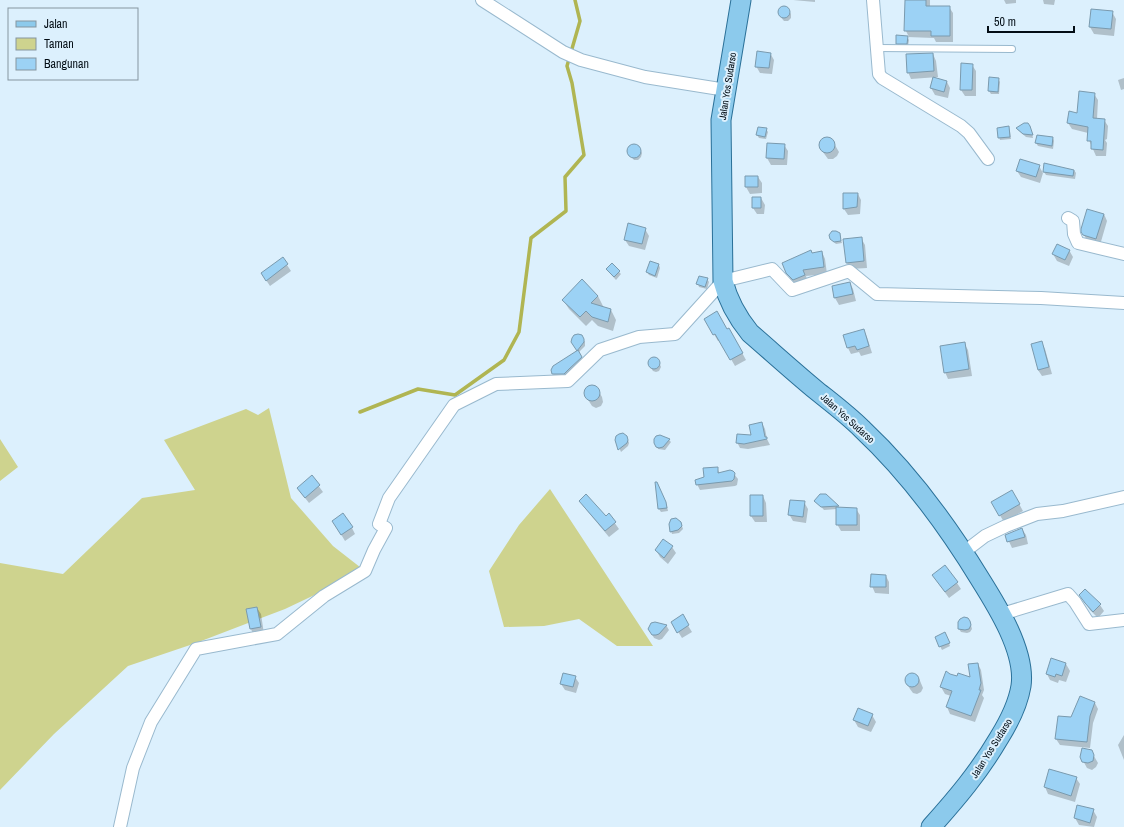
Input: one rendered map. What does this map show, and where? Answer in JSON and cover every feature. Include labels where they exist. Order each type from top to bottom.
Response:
[{"type":"main road","name":"Jalan Yos Sudarso","points":[[741,0],[721,120],[723,281],[727,297],[750,333],[862,428],[900,468],[928,502],[964,552],[1002,614],[1018,653],[1021,685],[1017,700],[1005,728],[977,772],[931,827]]},
{"type":"street","points":[[482,0],[568,55],[645,77],[726,90]]},
{"type":"street","points":[[873,0],[879,74],[882,78],[961,126],[969,133],[988,159]]},
{"type":"street","points":[[1068,218],[1073,220],[1074,234],[1078,243],[1124,254]]},
{"type":"street","points":[[120,827],[133,768],[152,722],[196,649],[277,634],[324,596],[365,571],[386,528],[379,524],[389,498],[454,405],[496,384],[568,381],[600,350],[639,337],[674,334],[723,281],[772,269],[792,290],[849,271],[877,294],[1040,298],[1124,302]]},
{"type":"street","points":[[964,552],[984,536],[1037,514],[1063,511],[1124,497]]},
{"type":"street","points":[[1002,614],[1068,594],[1089,624],[1124,620]]},
{"type":"lane","points":[[877,48],[1012,49]]},
{"type":"green space","points":[[269,408],[291,498],[333,546],[365,571],[285,609],[196,643],[128,666],[54,734],[0,790],[0,563],[63,574],[142,498],[195,490],[164,440],[246,409],[258,415]]},
{"type":"green space","points":[[0,439],[18,467],[0,481]]},
{"type":"green space","points":[[550,489],[653,646],[617,646],[579,619],[544,626],[504,627],[489,571],[519,525]]},
{"type":"building","points":[[905,0],[926,0],[926,6],[950,6],[950,36],[931,36],[931,31],[904,31]]},
{"type":"building","points":[[782,6],[786,6],[790,12],[786,18],[782,18],[778,14],[778,10]]},
{"type":"building","points":[[1091,9],[1113,11],[1111,29],[1089,27]]},
{"type":"building","points":[[896,35],[908,36],[907,44],[896,44]]},
{"type":"building","points":[[757,51],[771,53],[769,68],[755,67]]},
{"type":"building","points":[[933,53],[934,71],[907,73],[906,54]]},
{"type":"building","points":[[961,63],[973,64],[972,90],[960,90]]},
{"type":"building","points":[[933,77],[947,81],[944,92],[930,88]]},
{"type":"building","points":[[989,77],[999,78],[998,92],[988,91]]},
{"type":"building","points":[[1079,91],[1095,93],[1093,118],[1105,119],[1103,150],[1091,149],[1091,141],[1087,141],[1088,127],[1067,123],[1069,111],[1077,113]]},
{"type":"building","points":[[1024,123],[1028,123],[1033,135],[1023,134],[1016,128]]},
{"type":"building","points":[[1009,126],[1010,137],[998,138],[997,128]]},
{"type":"building","points":[[758,127],[767,128],[765,137],[756,135]]},
{"type":"building","points":[[1037,135],[1053,137],[1052,146],[1035,143]]},
{"type":"building","points":[[824,137],[830,137],[835,142],[833,151],[830,153],[824,153],[819,148],[819,142]]},
{"type":"building","points":[[767,143],[785,144],[784,159],[766,158]]},
{"type":"building","points":[[634,144],[639,146],[641,151],[639,156],[634,158],[629,156],[627,151],[629,146]]},
{"type":"building","points":[[1020,159],[1040,165],[1036,177],[1016,171]]},
{"type":"building","points":[[1044,163],[1074,170],[1073,176],[1043,172]]},
{"type":"building","points":[[745,176],[758,176],[758,187],[745,187]]},
{"type":"building","points":[[843,193],[858,193],[857,207],[843,209]]},
{"type":"building","points":[[752,197],[761,197],[761,208],[752,208]]},
{"type":"building","points":[[1087,209],[1104,214],[1096,239],[1083,235],[1081,232]]},
{"type":"building","points":[[628,223],[646,228],[642,244],[624,240]]},
{"type":"building","points":[[832,231],[840,233],[841,241],[834,242],[830,239],[829,235]]},
{"type":"building","points":[[862,237],[864,261],[846,263],[843,239]]},
{"type":"building","points":[[1057,244],[1070,250],[1065,260],[1052,254]]},
{"type":"building","points":[[811,250],[812,253],[822,251],[824,267],[803,270],[805,275],[793,280],[786,273],[782,263]]},
{"type":"building","points":[[283,257],[288,264],[266,281],[261,273]]},
{"type":"building","points":[[650,261],[659,264],[655,276],[646,272]]},
{"type":"building","points":[[612,263],[620,271],[614,277],[606,269]]},
{"type":"building","points":[[699,276],[708,278],[705,287],[696,284]]},
{"type":"building","points":[[582,279],[598,296],[591,303],[611,309],[608,322],[592,317],[586,311],[580,317],[562,300]]},
{"type":"building","points":[[850,282],[853,294],[834,298],[832,286]]},
{"type":"building","points":[[717,311],[727,329],[729,328],[743,353],[730,360],[715,334],[713,335],[704,319]]},
{"type":"building","points":[[864,329],[869,346],[857,350],[855,346],[847,348],[843,335]]},
{"type":"building","points":[[574,335],[582,335],[584,342],[577,351],[571,342]]},
{"type":"building","points":[[1042,341],[1049,367],[1038,370],[1031,344]]},
{"type":"building","points":[[965,342],[969,369],[944,373],[940,346]]},
{"type":"building","points":[[578,350],[582,357],[564,374],[552,374],[551,370],[553,366]]},
{"type":"building","points":[[654,357],[658,359],[660,363],[658,367],[654,369],[650,367],[648,363],[650,359]]},
{"type":"building","points":[[592,385],[598,387],[600,393],[598,399],[592,401],[586,399],[584,393],[586,387]]},
{"type":"building","points":[[762,422],[765,437],[767,437],[767,439],[744,444],[736,443],[737,434],[751,435],[749,425]]},
{"type":"building","points":[[623,433],[627,436],[628,440],[627,443],[618,450],[615,440],[616,436]]},
{"type":"building","points":[[660,435],[670,439],[663,447],[659,448],[656,447],[654,439],[656,436]]},
{"type":"building","points":[[718,467],[718,473],[730,470],[733,471],[735,473],[734,479],[732,481],[696,485],[695,480],[704,477],[703,468]]},
{"type":"building","points":[[312,475],[320,485],[305,498],[297,488]]},
{"type":"building","points":[[655,482],[657,482],[666,502],[667,508],[658,509]]},
{"type":"building","points":[[1012,490],[1020,504],[999,516],[991,502]]},
{"type":"building","points":[[586,494],[606,516],[609,513],[616,522],[605,531],[579,501]]},
{"type":"building","points":[[820,494],[826,494],[839,506],[821,507],[814,501]]},
{"type":"building","points":[[750,495],[763,495],[763,516],[750,516]]},
{"type":"building","points":[[790,500],[805,501],[803,517],[788,515]]},
{"type":"building","points":[[836,507],[857,508],[857,525],[836,525]]},
{"type":"building","points":[[343,513],[353,527],[341,535],[332,521]]},
{"type":"building","points":[[676,518],[681,522],[682,526],[678,530],[670,532],[669,524],[671,519]]},
{"type":"building","points":[[1022,528],[1025,537],[1007,542],[1005,535]]},
{"type":"building","points":[[663,539],[673,546],[664,558],[655,550]]},
{"type":"building","points":[[945,565],[958,582],[945,592],[932,575]]},
{"type":"building","points":[[871,574],[886,575],[886,587],[870,587]]},
{"type":"building","points":[[1085,589],[1101,604],[1093,612],[1079,595]]},
{"type":"building","points":[[257,607],[261,627],[250,629],[246,609]]},
{"type":"building","points":[[683,614],[689,625],[677,633],[671,622]]},
{"type":"building","points":[[964,617],[968,618],[970,621],[971,625],[969,629],[958,629],[958,622]]},
{"type":"building","points":[[655,622],[667,625],[659,634],[652,635],[648,629],[651,623]]},
{"type":"building","points":[[945,632],[950,643],[939,647],[935,637]]},
{"type":"building","points":[[1051,658],[1066,663],[1062,676],[1056,674],[1055,677],[1046,674]]},
{"type":"building","points":[[978,663],[981,683],[979,690],[981,690],[971,716],[946,707],[952,691],[940,687],[946,671],[957,676],[958,673],[970,677],[968,664]]},
{"type":"building","points":[[563,673],[576,676],[573,687],[560,684]]},
{"type":"building","points":[[909,673],[915,673],[919,677],[919,683],[915,687],[909,687],[905,683],[905,677]]},
{"type":"building","points":[[1080,696],[1095,702],[1090,716],[1087,742],[1055,739],[1058,716],[1071,717]]},
{"type":"building","points":[[858,708],[873,714],[868,726],[853,720]]},
{"type":"building","points":[[1082,748],[1092,750],[1094,755],[1093,761],[1088,763],[1082,762],[1080,757]]},
{"type":"building","points":[[1049,769],[1077,777],[1071,796],[1044,787]]},
{"type":"building","points":[[1077,805],[1094,809],[1090,823],[1074,818]]},
{"type":"waterway","points":[[360,412],[418,389],[455,395],[504,360],[519,332],[531,238],[566,211],[565,177],[584,155],[572,83],[567,66],[580,21],[575,0]]}]
